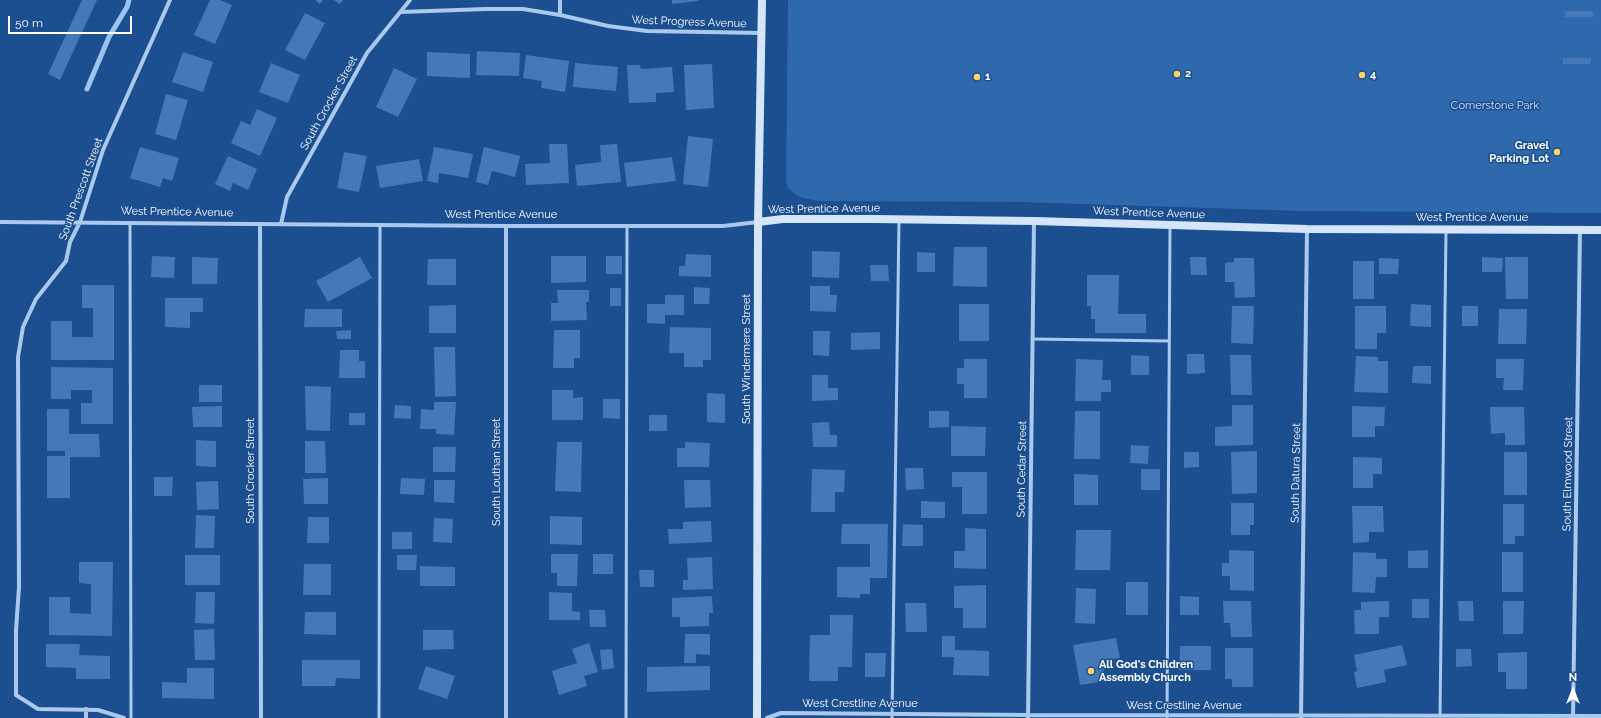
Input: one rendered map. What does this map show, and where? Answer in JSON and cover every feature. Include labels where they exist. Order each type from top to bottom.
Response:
[{"type":"street","name":"South Prescott Street","points":[[86,709],[38,709],[16,695],[16,630],[19,587],[18,357],[23,327],[36,299],[66,261],[70,242],[80,222],[103,150],[170,0]]},
{"type":"street","name":"South Crocker Street","points":[[281,224],[287,196],[367,53],[402,12],[410,0]]},
{"type":"street","points":[[560,0],[560,15]]},
{"type":"street","name":"South Windermere Street","points":[[757,718],[758,222],[762,0]]},
{"type":"street","name":"West Progress Avenue","points":[[402,12],[523,9],[560,15],[608,26],[647,31],[762,33]]},
{"type":"street","name":"West Prentice Avenue","points":[[0,222],[506,226],[723,226],[784,219],[899,219],[1307,228],[1601,230]]},
{"type":"street","name":"South Cedar Street","points":[[1028,716],[1034,221]]},
{"type":"street","name":"South Crocker Street","points":[[260,224],[261,718]]},
{"type":"street","name":"South Louthan Street","points":[[506,226],[506,718]]},
{"type":"street","name":"South Datura Street","points":[[1301,716],[1307,228]]},
{"type":"street","name":"South Elmwood Street","points":[[1573,717],[1580,230]]},
{"type":"street","points":[[86,718],[86,709],[98,710],[124,718]]},
{"type":"street","name":"West Crestline Avenue","points":[[767,718],[781,713],[892,716],[1601,716]]},
{"type":"lane","points":[[892,716],[899,219]]},
{"type":"lane","points":[[130,223],[131,718]]},
{"type":"lane","points":[[379,718],[380,225]]},
{"type":"lane","points":[[1166,716],[1170,225]]},
{"type":"lane","points":[[626,718],[627,226]]},
{"type":"lane","points":[[1440,715],[1446,229]]},
{"type":"lane","points":[[1033,340],[1169,341]]},
{"type":"green space","name":"Cornerstone Park","points":[[788,0],[1601,0],[1601,213],[1301,211],[1021,202],[818,201],[799,197],[788,188],[786,181]]},
{"type":"building","points":[[82,0],[97,0],[60,80],[48,74]]},
{"type":"building","points":[[210,0],[220,0],[232,5],[215,44],[194,35]]},
{"type":"building","points":[[315,0],[323,0],[320,4]]},
{"type":"building","points":[[334,0],[343,0],[340,4]]},
{"type":"building","points":[[672,0],[698,0],[698,1],[672,4]]},
{"type":"building","points":[[1565,11],[1593,11],[1593,17],[1565,17]]},
{"type":"building","points":[[305,13],[325,23],[305,60],[285,50]]},
{"type":"building","points":[[477,51],[520,53],[519,76],[476,75]]},
{"type":"building","points":[[183,52],[213,62],[203,92],[172,82]]},
{"type":"building","points":[[427,52],[470,54],[470,78],[427,76]]},
{"type":"building","points":[[526,55],[569,61],[565,92],[541,88],[542,81],[523,78]]},
{"type":"building","points":[[1563,58],[1591,58],[1591,64],[1563,64]]},
{"type":"building","points":[[271,63],[300,75],[288,103],[259,92]]},
{"type":"building","points":[[575,63],[618,67],[616,91],[573,87]]},
{"type":"building","points":[[712,64],[714,108],[686,110],[684,65]]},
{"type":"building","points":[[627,65],[640,65],[641,69],[672,67],[674,92],[656,93],[656,102],[629,103]]},
{"type":"building","points":[[394,68],[417,79],[398,117],[376,107]]},
{"type":"building","points":[[166,94],[188,100],[176,140],[155,134]]},
{"type":"building","points":[[257,109],[277,118],[260,156],[231,143],[241,121],[250,125]]},
{"type":"building","points":[[688,136],[713,139],[708,187],[683,184]]},
{"type":"building","points":[[549,144],[567,144],[569,183],[526,185],[525,164],[550,163]]},
{"type":"building","points":[[617,144],[621,182],[577,186],[575,165],[601,162],[600,145]]},
{"type":"building","points":[[140,147],[179,158],[172,181],[163,178],[160,187],[130,178]]},
{"type":"building","points":[[434,147],[473,154],[468,178],[439,173],[438,183],[427,181]]},
{"type":"building","points":[[484,147],[520,156],[515,177],[492,171],[488,185],[476,182]]},
{"type":"building","points":[[344,152],[367,156],[359,192],[337,188]]},
{"type":"building","points":[[228,156],[257,169],[248,190],[233,183],[230,191],[215,184]]},
{"type":"building","points":[[672,157],[676,181],[627,187],[624,163]]},
{"type":"building","points":[[419,159],[423,181],[380,188],[376,166]]},
{"type":"building","points":[[954,247],[987,247],[987,287],[953,286]]},
{"type":"building","points":[[812,251],[840,252],[839,278],[812,277]]},
{"type":"building","points":[[917,252],[935,253],[935,272],[917,272]]},
{"type":"building","points":[[686,254],[711,255],[711,277],[679,276],[679,266],[685,266]]},
{"type":"building","points":[[152,256],[175,257],[174,278],[151,277]]},
{"type":"building","points":[[551,256],[586,256],[586,282],[551,283]]},
{"type":"building","points":[[606,256],[622,256],[622,274],[606,274]]},
{"type":"building","points":[[192,257],[218,258],[217,284],[192,284]]},
{"type":"building","points":[[360,257],[372,278],[328,302],[316,281]]},
{"type":"building","points":[[1190,257],[1206,257],[1207,275],[1191,275]]},
{"type":"building","points":[[1482,257],[1503,258],[1502,272],[1482,272]]},
{"type":"building","points":[[1505,257],[1528,257],[1528,299],[1506,299]]},
{"type":"building","points":[[1234,258],[1254,258],[1255,297],[1235,298],[1234,282],[1225,282],[1225,263],[1234,262]]},
{"type":"building","points":[[1379,258],[1399,259],[1398,274],[1379,274]]},
{"type":"building","points":[[428,259],[456,259],[456,285],[427,285]]},
{"type":"building","points":[[1353,261],[1374,261],[1374,299],[1353,299]]},
{"type":"building","points":[[870,265],[888,265],[889,281],[871,281]]},
{"type":"building","points":[[1087,275],[1119,275],[1118,314],[1146,314],[1146,333],[1095,333],[1095,319],[1091,319],[1091,306],[1087,306]]},
{"type":"building","points":[[82,285],[114,285],[114,360],[51,360],[51,321],[72,321],[72,337],[93,337],[93,308],[82,308]]},
{"type":"building","points":[[810,286],[830,286],[830,295],[837,295],[836,312],[810,311]]},
{"type":"building","points":[[694,287],[710,288],[709,304],[694,304]]},
{"type":"building","points":[[610,288],[621,288],[621,306],[610,306]]},
{"type":"building","points":[[557,290],[589,290],[589,302],[586,302],[587,320],[551,321],[551,303],[558,303]]},
{"type":"building","points":[[665,295],[684,295],[684,315],[665,315],[665,324],[647,323],[647,304],[665,304]]},
{"type":"building","points":[[165,298],[203,298],[203,312],[190,312],[190,328],[165,327]]},
{"type":"building","points":[[959,304],[989,304],[989,341],[959,341]]},
{"type":"building","points":[[1411,304],[1431,305],[1431,327],[1410,326]]},
{"type":"building","points":[[456,305],[456,333],[429,333],[429,306]]},
{"type":"building","points":[[1232,306],[1254,306],[1253,344],[1231,343]]},
{"type":"building","points":[[1355,306],[1386,306],[1386,333],[1377,333],[1377,349],[1355,349]]},
{"type":"building","points":[[1462,306],[1478,306],[1478,326],[1462,326]]},
{"type":"building","points":[[305,309],[342,309],[342,327],[304,327]]},
{"type":"building","points":[[1499,309],[1527,309],[1526,344],[1498,344]]},
{"type":"building","points":[[670,327],[711,328],[711,360],[703,360],[703,367],[684,367],[684,353],[669,353]]},
{"type":"building","points":[[351,330],[351,339],[337,339],[336,331]]},
{"type":"building","points":[[554,330],[580,330],[580,358],[574,358],[574,368],[553,368]]},
{"type":"building","points":[[813,331],[830,331],[829,356],[813,355]]},
{"type":"building","points":[[880,332],[880,349],[851,350],[851,333]]},
{"type":"building","points":[[434,347],[455,347],[456,396],[435,397]]},
{"type":"building","points":[[340,350],[359,350],[359,361],[365,361],[365,378],[339,378]]},
{"type":"building","points":[[1187,354],[1204,354],[1205,373],[1187,374]]},
{"type":"building","points":[[1131,355],[1149,356],[1149,375],[1131,375]]},
{"type":"building","points":[[1230,355],[1251,355],[1252,395],[1231,395]]},
{"type":"building","points":[[1356,356],[1378,357],[1378,361],[1388,361],[1388,393],[1354,392]]},
{"type":"building","points":[[964,359],[987,359],[987,398],[964,398],[964,384],[957,384],[957,368],[964,368]]},
{"type":"building","points":[[1076,359],[1103,360],[1102,380],[1111,380],[1111,392],[1101,392],[1101,401],[1075,401]]},
{"type":"building","points":[[1496,359],[1524,359],[1523,390],[1503,390],[1504,378],[1496,378]]},
{"type":"building","points":[[1413,366],[1431,366],[1431,384],[1412,383]]},
{"type":"building","points":[[51,367],[113,368],[113,424],[81,424],[81,403],[92,403],[92,390],[71,390],[71,399],[51,399]]},
{"type":"building","points":[[812,375],[828,375],[828,388],[838,388],[838,400],[812,401]]},
{"type":"building","points":[[199,385],[222,385],[222,402],[199,402]]},
{"type":"building","points":[[305,386],[331,387],[330,431],[306,430]]},
{"type":"building","points":[[552,390],[573,390],[573,398],[583,397],[583,420],[552,420]]},
{"type":"building","points":[[707,393],[725,394],[725,423],[707,422]]},
{"type":"building","points":[[603,399],[620,399],[620,419],[603,418]]},
{"type":"building","points":[[434,402],[456,402],[454,435],[436,434],[436,429],[420,429],[421,409],[434,410]]},
{"type":"building","points":[[395,405],[411,406],[411,419],[394,418]]},
{"type":"building","points":[[1232,405],[1253,405],[1253,445],[1215,446],[1215,427],[1232,426]]},
{"type":"building","points":[[222,406],[222,427],[193,427],[192,407]]},
{"type":"building","points":[[1352,406],[1385,407],[1384,426],[1375,426],[1375,437],[1352,437]]},
{"type":"building","points":[[1490,407],[1524,407],[1525,445],[1505,445],[1505,433],[1491,434]]},
{"type":"building","points":[[47,409],[69,409],[69,434],[99,434],[100,457],[70,457],[70,498],[47,498],[47,456],[65,456],[65,451],[47,451]]},
{"type":"building","points":[[929,411],[949,411],[949,427],[929,428]]},
{"type":"building","points":[[1075,411],[1100,411],[1100,459],[1074,459]]},
{"type":"building","points":[[349,413],[365,413],[365,425],[349,425]]},
{"type":"building","points":[[649,415],[667,415],[667,431],[649,431]]},
{"type":"building","points":[[829,422],[830,435],[837,435],[837,447],[813,447],[812,423]]},
{"type":"building","points":[[951,426],[986,427],[985,456],[951,456]]},
{"type":"building","points":[[196,440],[216,441],[216,467],[196,466]]},
{"type":"building","points":[[305,441],[325,441],[326,473],[305,473]]},
{"type":"building","points":[[557,442],[582,442],[581,492],[555,491]]},
{"type":"building","points":[[685,442],[710,443],[709,467],[677,467],[677,448],[685,448]]},
{"type":"building","points":[[1131,445],[1149,446],[1148,464],[1130,463]]},
{"type":"building","points":[[433,447],[456,447],[455,472],[433,472]]},
{"type":"building","points":[[1257,451],[1257,493],[1232,494],[1231,452]]},
{"type":"building","points":[[1184,452],[1199,452],[1199,467],[1184,468]]},
{"type":"building","points":[[1504,452],[1527,452],[1527,495],[1504,495]]},
{"type":"building","points":[[1353,457],[1382,458],[1382,474],[1373,474],[1373,488],[1353,488]]},
{"type":"building","points":[[905,468],[923,468],[924,489],[906,490]]},
{"type":"building","points":[[812,469],[845,470],[844,492],[835,492],[835,512],[811,512]]},
{"type":"building","points":[[1141,469],[1160,469],[1160,490],[1141,490]]},
{"type":"building","points":[[952,472],[987,472],[987,514],[962,514],[962,487],[952,487]]},
{"type":"building","points":[[1074,474],[1098,475],[1098,505],[1074,505]]},
{"type":"building","points":[[154,477],[173,477],[172,496],[154,496]]},
{"type":"building","points":[[328,478],[328,504],[304,504],[303,479]]},
{"type":"building","points":[[401,478],[425,479],[424,495],[400,494]]},
{"type":"building","points":[[434,480],[455,480],[454,503],[434,502]]},
{"type":"building","points":[[684,480],[710,480],[711,507],[685,508]]},
{"type":"building","points":[[218,481],[219,509],[197,510],[196,482]]},
{"type":"building","points":[[921,501],[945,502],[945,518],[921,518]]},
{"type":"building","points":[[1231,503],[1254,503],[1254,525],[1250,525],[1250,535],[1231,535]]},
{"type":"building","points":[[1503,504],[1524,504],[1524,536],[1515,536],[1515,544],[1503,544]]},
{"type":"building","points":[[1352,506],[1383,506],[1384,532],[1369,532],[1369,542],[1353,543]]},
{"type":"building","points":[[196,515],[215,516],[214,548],[195,548]]},
{"type":"building","points":[[550,516],[582,517],[582,545],[550,544]]},
{"type":"building","points":[[308,517],[329,517],[329,543],[307,543]]},
{"type":"building","points":[[434,518],[453,519],[452,543],[433,542]]},
{"type":"building","points":[[711,521],[712,542],[669,544],[668,529],[683,529],[683,522]]},
{"type":"building","points":[[842,524],[888,524],[887,578],[870,578],[870,594],[860,594],[860,598],[837,597],[837,567],[870,567],[870,544],[841,544]]},
{"type":"building","points":[[903,524],[923,525],[923,546],[902,546]]},
{"type":"building","points":[[965,528],[986,529],[986,569],[954,568],[954,551],[965,551]]},
{"type":"building","points":[[1076,530],[1111,530],[1110,570],[1075,570]]},
{"type":"building","points":[[392,532],[412,532],[412,549],[392,549]]},
{"type":"building","points":[[1229,550],[1254,551],[1254,591],[1230,590],[1230,576],[1222,576],[1222,563],[1229,563]]},
{"type":"building","points":[[1428,550],[1428,568],[1408,568],[1408,551]]},
{"type":"building","points":[[1353,552],[1376,553],[1376,559],[1387,559],[1387,577],[1376,577],[1375,593],[1352,592]]},
{"type":"building","points":[[1502,552],[1523,552],[1523,592],[1502,592]]},
{"type":"building","points":[[551,554],[578,554],[577,586],[557,586],[557,573],[551,573]]},
{"type":"building","points":[[593,554],[613,554],[613,574],[593,574]]},
{"type":"building","points":[[185,555],[220,555],[220,585],[185,585]]},
{"type":"building","points":[[397,555],[417,555],[416,570],[397,570]]},
{"type":"building","points":[[712,557],[713,589],[683,590],[683,580],[688,580],[687,558]]},
{"type":"building","points":[[79,562],[113,562],[112,636],[49,635],[49,597],[70,597],[70,613],[91,614],[91,584],[79,583]]},
{"type":"building","points":[[304,564],[331,564],[331,595],[303,595]]},
{"type":"building","points":[[420,566],[455,567],[455,586],[420,586]]},
{"type":"building","points":[[639,570],[654,570],[654,587],[640,587]]},
{"type":"building","points":[[1126,582],[1148,582],[1148,615],[1126,615]]},
{"type":"building","points":[[986,585],[986,628],[963,628],[963,608],[954,608],[954,586]]},
{"type":"building","points":[[1076,588],[1096,589],[1095,624],[1075,623]]},
{"type":"building","points":[[196,592],[215,592],[214,624],[195,623]]},
{"type":"building","points":[[549,592],[572,593],[572,611],[580,612],[580,620],[549,620]]},
{"type":"building","points":[[712,596],[713,613],[709,613],[709,626],[680,627],[680,617],[672,617],[672,598]]},
{"type":"building","points":[[1180,596],[1199,597],[1199,615],[1180,615]]},
{"type":"building","points":[[1412,599],[1429,599],[1429,618],[1412,618]]},
{"type":"building","points":[[1223,601],[1251,601],[1252,637],[1231,637],[1230,623],[1224,623]]},
{"type":"building","points":[[1389,601],[1389,617],[1379,617],[1379,634],[1355,634],[1354,610],[1361,610],[1361,602]]},
{"type":"building","points":[[1458,601],[1473,601],[1474,621],[1459,621]]},
{"type":"building","points":[[1503,601],[1524,601],[1523,634],[1503,634]]},
{"type":"building","points":[[905,603],[926,603],[927,632],[906,632]]},
{"type":"building","points":[[589,610],[605,610],[606,627],[590,627]]},
{"type":"building","points":[[305,612],[336,612],[336,635],[304,634]]},
{"type":"building","points":[[830,615],[853,615],[852,667],[838,667],[838,681],[809,681],[810,635],[830,635]]},
{"type":"building","points":[[214,629],[215,660],[195,660],[194,630]]},
{"type":"building","points":[[423,630],[453,630],[454,649],[423,650]]},
{"type":"building","points":[[685,634],[710,634],[710,655],[696,654],[696,663],[684,663]]},
{"type":"building","points":[[942,636],[955,636],[955,650],[989,651],[989,676],[953,675],[954,657],[942,657]]},
{"type":"building","name":"All God's Children Assembly Church","points":[[1116,638],[1120,658],[1102,661],[1106,681],[1080,685],[1073,645]]},
{"type":"building","points":[[589,643],[598,672],[584,676],[587,686],[559,695],[552,671],[577,663],[572,649]]},
{"type":"building","points":[[46,644],[80,644],[79,655],[110,656],[110,679],[76,679],[76,668],[46,667]]},
{"type":"building","points":[[1402,645],[1407,665],[1384,670],[1386,682],[1357,688],[1354,672],[1357,671],[1354,655]]},
{"type":"building","points":[[1180,646],[1211,646],[1211,670],[1179,670]]},
{"type":"building","points":[[1225,648],[1253,648],[1253,687],[1232,687],[1232,679],[1225,679]]},
{"type":"building","points":[[612,649],[614,668],[602,670],[600,650]]},
{"type":"building","points":[[1456,649],[1471,649],[1472,666],[1456,667]]},
{"type":"building","points":[[1527,652],[1527,689],[1506,689],[1506,672],[1498,672],[1498,653]]},
{"type":"building","points":[[865,653],[886,653],[885,677],[865,677]]},
{"type":"building","points":[[302,660],[360,660],[360,679],[336,678],[335,686],[302,686]]},
{"type":"building","points":[[426,666],[455,676],[447,699],[418,689]]},
{"type":"building","points":[[710,666],[710,690],[647,692],[647,667]]},
{"type":"building","points":[[187,668],[214,668],[214,699],[162,698],[162,682],[187,683]]},
{"type":"waterway","points":[[87,89],[109,37],[127,7],[129,0]]},
{"type":"place","name":"2","points":[[1177,74]]},
{"type":"place","name":"4","points":[[1362,75]]},
{"type":"place","name":"1","points":[[977,77]]},
{"type":"place","name":"Gravel Parking Lot","points":[[1557,152]]},
{"type":"place","name":"All God's Children Assembly Church","points":[[1091,671]]}]
